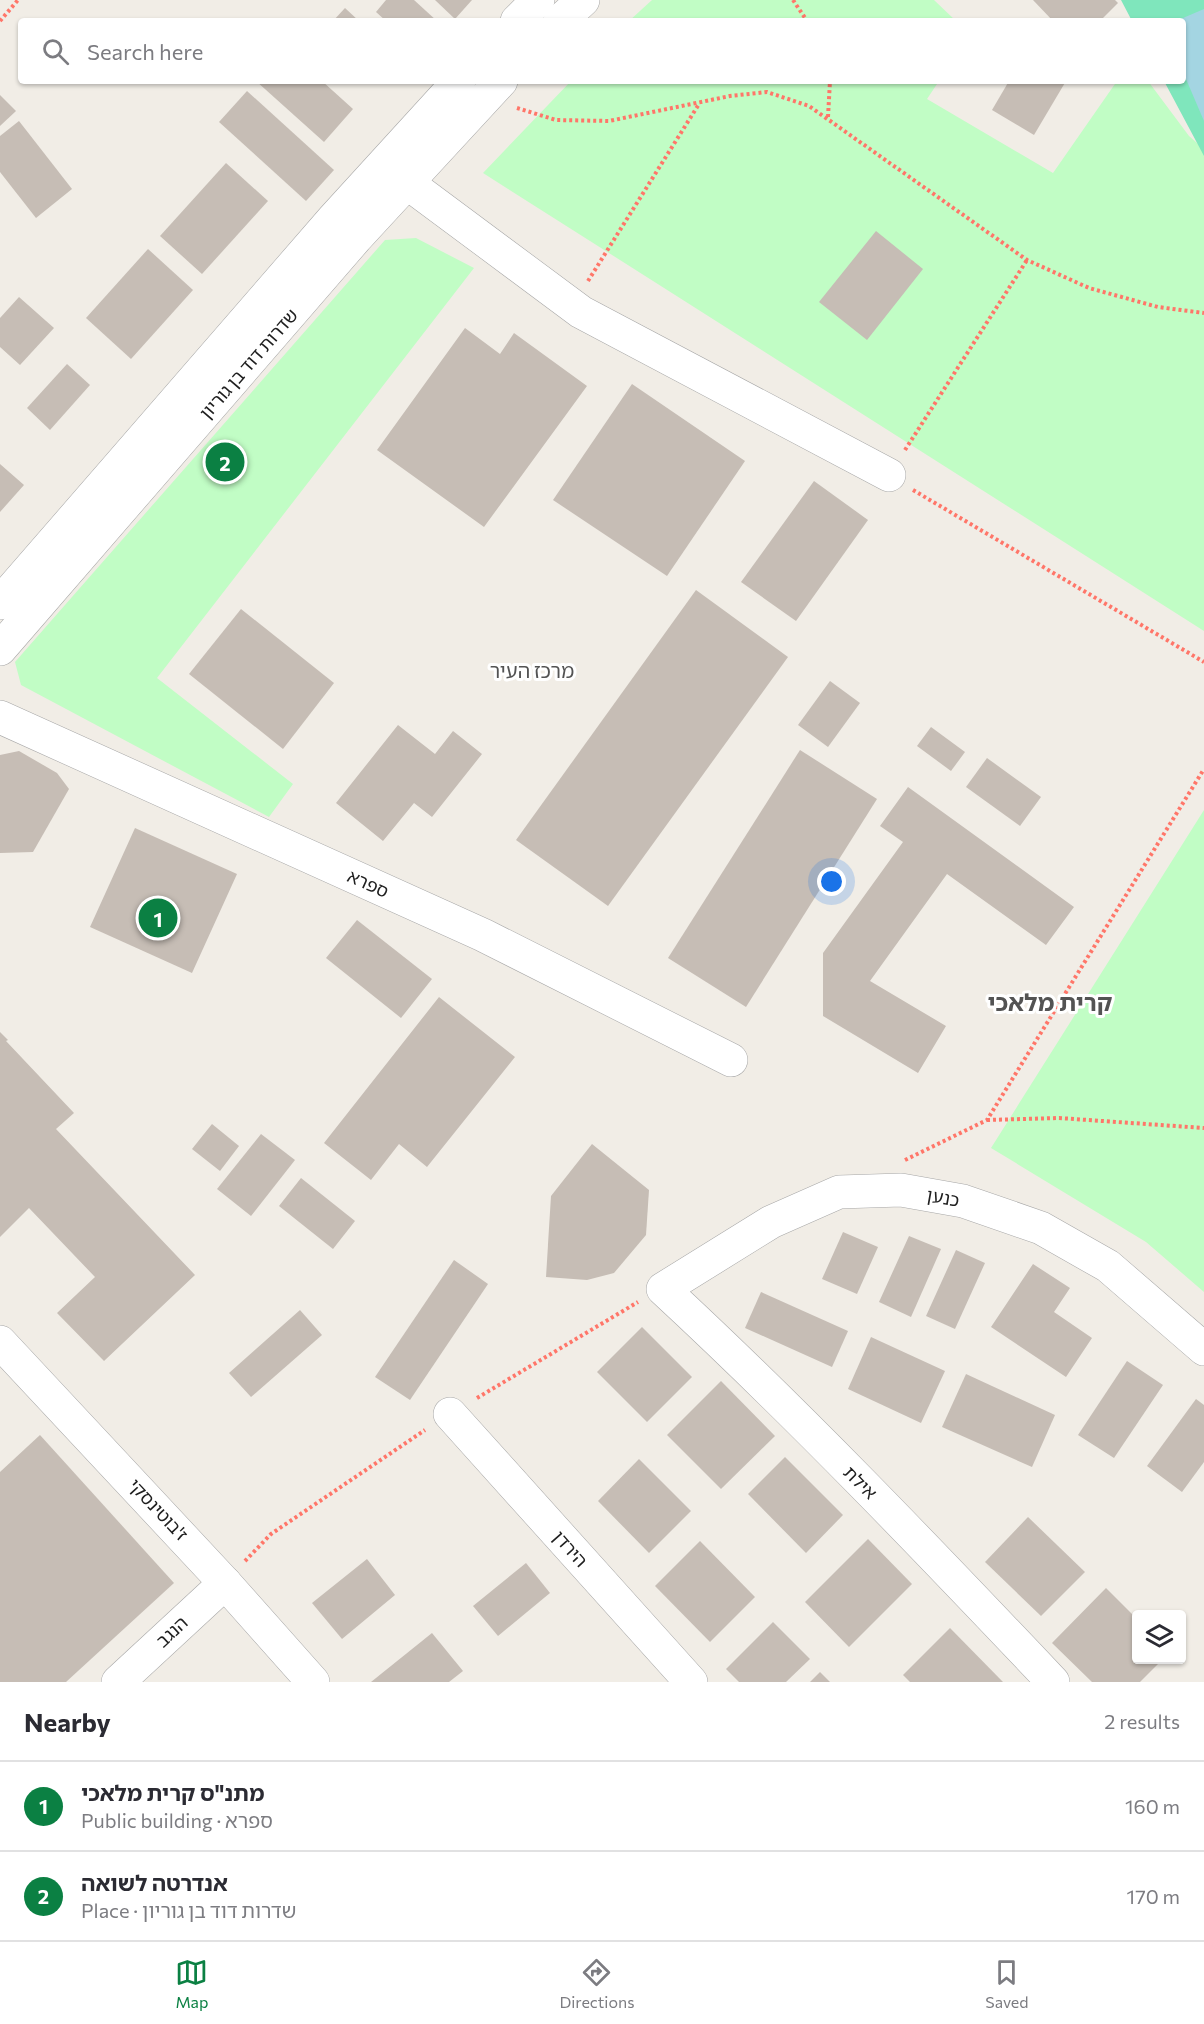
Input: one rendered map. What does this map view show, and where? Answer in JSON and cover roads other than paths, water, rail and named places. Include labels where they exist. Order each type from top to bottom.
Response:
[{"type":"street","points":[[520,18],[538,0]]},
{"type":"street","points":[[563,18],[583,0]]},
{"type":"street","name":"שדרות דוד בן גוריון","points":[[0,650],[356,238],[457,84]]},
{"type":"street","name":"שדרות דוד בן גוריון","points":[[0,603],[334,218],[396,174],[495,87]]},
{"type":"street","points":[[396,174],[514,265],[572,306],[889,475]]},
{"type":"street","name":"ספרא","points":[[0,717],[483,935],[732,1060]]},
{"type":"street","name":"כנען","points":[[663,1289],[771,1222],[839,1192],[900,1190],[963,1201],[1041,1228],[1108,1266],[1204,1349]]},
{"type":"street","name":"אילת","points":[[663,1289],[735,1357],[952,1575],[1053,1682]]},
{"type":"street","name":"ז'בוטינסקי","points":[[0,1341],[225,1583],[313,1682]]},
{"type":"street","name":"הירדן","points":[[450,1414],[691,1682]]},
{"type":"street","name":"הנגב","points":[[118,1682],[225,1583]]},
{"type":"water","points":[[1204,9],[1204,121],[1186,79],[1186,18],[1183,18]]},
{"type":"place","name":"אנדרטה לשואה","points":[[225,462]]},
{"type":"place","name":"מתנ\"ס קרית מלאכי","points":[[158,918]]},
{"type":"district","name":"מרכז העיר","points":[[532,671]]},
{"type":"district","name":"קרית מלאכי","points":[[1050,1003]]}]
